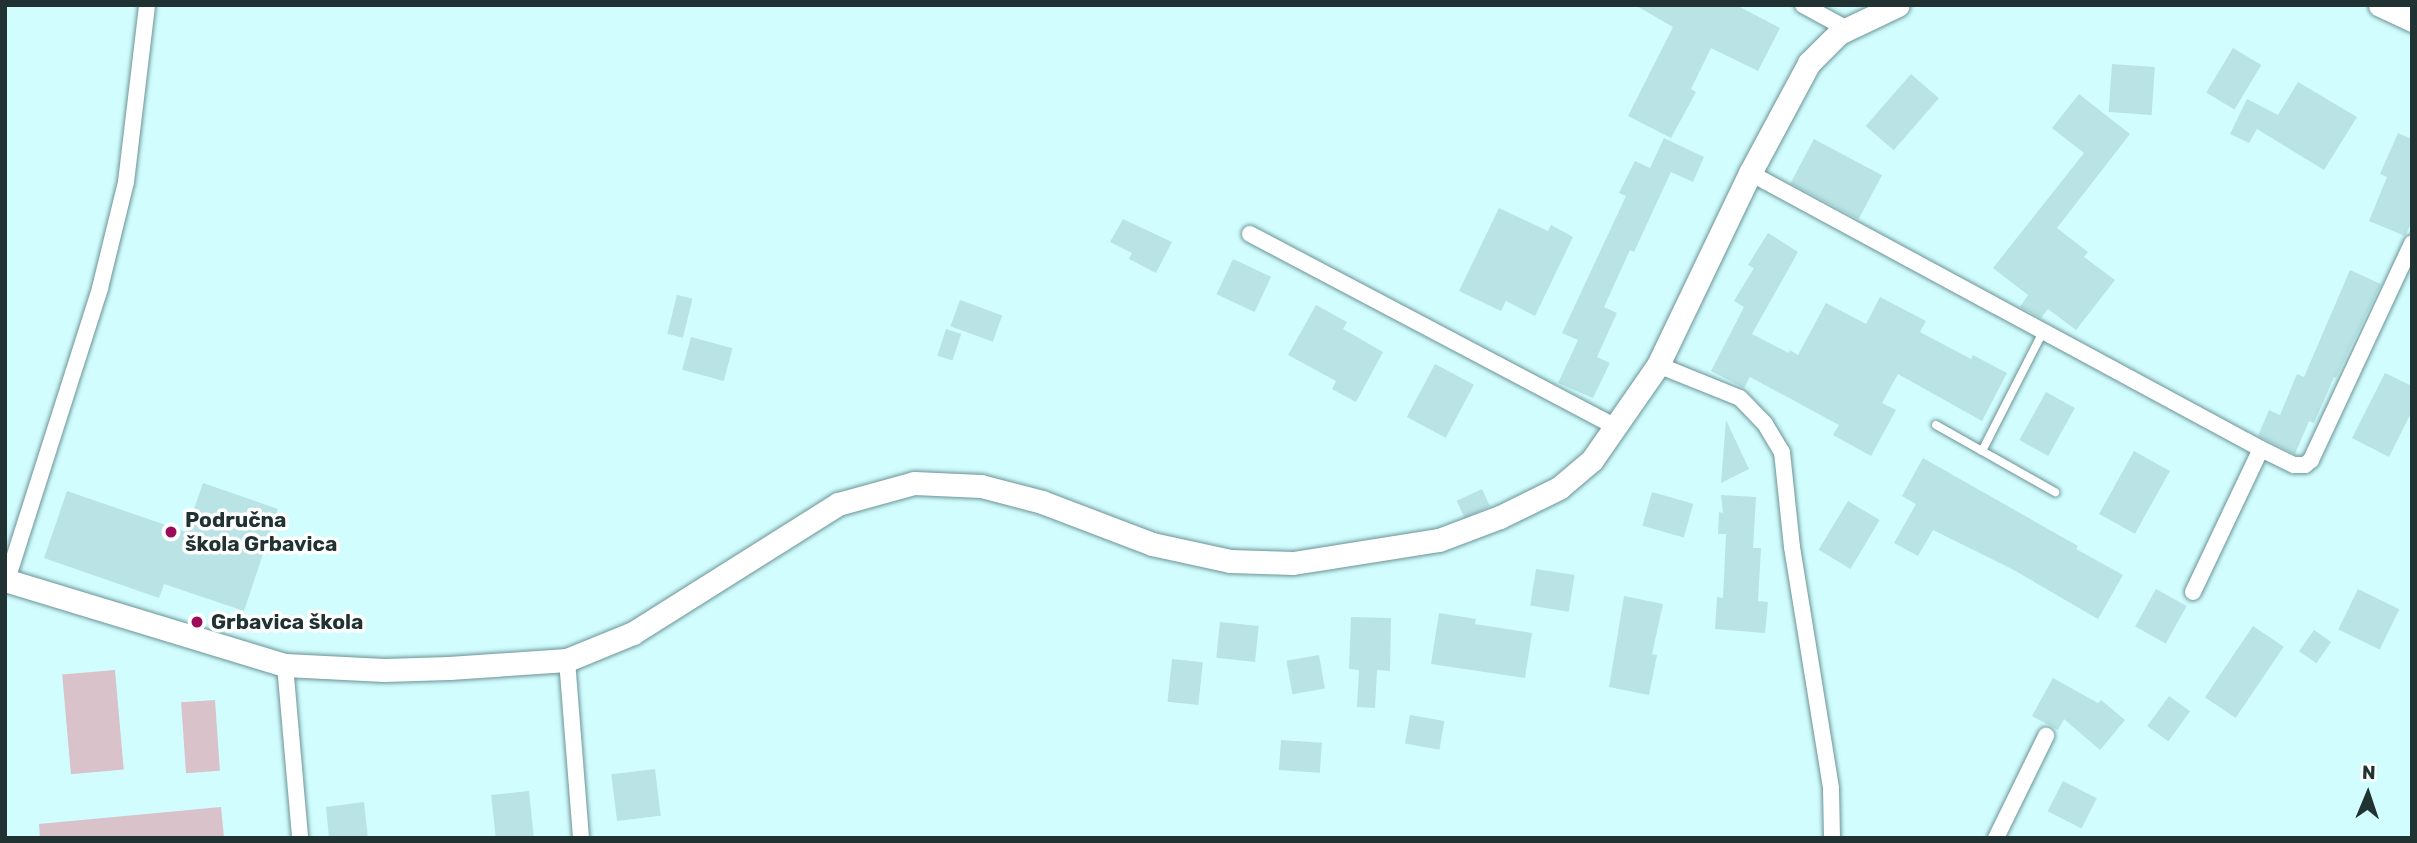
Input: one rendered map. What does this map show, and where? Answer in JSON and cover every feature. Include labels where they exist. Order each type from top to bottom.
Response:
[{"type":"street","points":[[147,5],[127,182],[96,301],[6,580],[285,665],[384,670],[567,660],[633,633],[838,504],[914,483],[981,486],[1042,502],[1152,544],[1230,561],[1293,564],[1439,540],[1500,517],[1559,488],[1592,460],[1658,365],[1750,173],[1809,63],[1839,33],[1898,5]]},
{"type":"street","points":[[1803,5],[1849,30]]},
{"type":"street","points":[[2380,5],[2412,20]]},
{"type":"street","points":[[1750,173],[2294,466],[2305,465],[2311,460],[2412,243]]},
{"type":"street","points":[[1250,234],[1616,428]]},
{"type":"street","points":[[1658,365],[1740,398],[1765,424],[1782,452],[1792,547],[1831,789],[1832,838]]},
{"type":"street","points":[[2193,592],[2261,449]]},
{"type":"street","points":[[567,660],[581,838]]},
{"type":"street","points":[[285,665],[300,838]]},
{"type":"street","points":[[1996,838],[2046,736]]},
{"type":"lane","points":[[1982,451],[2043,332]]},
{"type":"lane","points":[[1936,425],[2054,492]]},
{"type":"shaded area","points":[[115,670],[124,770],[71,774],[62,675]]},
{"type":"shaded area","points":[[215,700],[220,771],[186,773],[181,702]]},
{"type":"shaded area","points":[[221,807],[224,838],[40,838],[39,824]]},
{"type":"building","points":[[1635,5],[1736,5],[1780,28],[1758,71],[1711,48],[1691,89],[1696,92],[1671,138],[1628,116],[1673,27]]},
{"type":"building","points":[[2233,48],[2261,65],[2235,110],[2206,93]]},
{"type":"building","points":[[2112,64],[2155,67],[2152,115],[2109,112]]},
{"type":"building","points":[[1911,74],[1939,98],[1894,150],[1866,126]]},
{"type":"building","points":[[2298,82],[2357,117],[2324,170],[2257,129],[2249,143],[2230,134],[2247,99],[2278,115]]},
{"type":"building","points":[[2079,94],[2130,134],[2057,228],[2088,252],[2084,257],[2115,280],[2076,330],[2048,309],[2041,318],[2020,307],[2028,295],[1993,268],[2084,153],[2052,128]]},
{"type":"building","points":[[2398,133],[2412,139],[2412,222],[2405,236],[2369,221],[2387,177],[2380,174]]},
{"type":"building","points":[[1664,138],[1704,157],[1693,182],[1671,172],[1634,252],[1630,250],[1604,307],[1617,313],[1597,357],[1610,363],[1593,398],[1558,383],[1578,340],[1562,333],[1626,196],[1619,193],[1635,161],[1650,168]]},
{"type":"building","points":[[1814,139],[1882,175],[1859,219],[1791,183]]},
{"type":"building","points":[[1499,208],[1548,231],[1551,225],[1573,237],[1535,316],[1506,301],[1501,311],[1459,291]]},
{"type":"building","points":[[1123,219],[1172,242],[1156,273],[1129,259],[1132,253],[1110,242]]},
{"type":"building","points":[[1768,233],[1798,252],[1752,334],[1798,355],[1826,303],[1866,324],[1880,297],[1926,321],[1920,332],[1971,359],[1973,355],[2007,373],[1982,421],[1898,374],[1882,403],[1896,410],[1871,456],[1833,435],[1839,425],[1750,377],[1744,388],[1711,371],[1744,307],[1734,301],[1754,268],[1748,265]]},
{"type":"building","points":[[1233,259],[1271,277],[1255,312],[1217,294]]},
{"type":"building","points":[[2350,270],[2381,284],[2314,423],[2309,421],[2295,454],[2258,436],[2269,410],[2280,415],[2297,374],[2304,377]]},
{"type":"building","points":[[677,295],[693,299],[683,338],[667,334]]},
{"type":"building","points":[[960,300],[1002,315],[993,342],[950,326]]},
{"type":"building","points":[[1316,305],[1347,322],[1343,329],[1383,352],[1356,402],[1332,389],[1336,381],[1288,355]]},
{"type":"building","points":[[946,329],[961,334],[953,361],[937,356]]},
{"type":"building","points":[[691,337],[733,348],[724,381],[682,370]]},
{"type":"building","points":[[1435,364],[1474,385],[1446,438],[1407,417]]},
{"type":"building","points":[[2385,373],[2412,386],[2412,411],[2389,457],[2352,438]]},
{"type":"building","points":[[2046,392],[2075,408],[2048,456],[2019,440]]},
{"type":"building","points":[[1726,420],[1749,469],[1721,483]]},
{"type":"building","points":[[2134,451],[2170,471],[2135,534],[2099,514]]},
{"type":"building","points":[[1923,458],[2078,546],[2076,549],[2123,575],[2098,619],[2012,569],[1933,530],[1918,556],[1894,543],[1916,504],[1902,496]]},
{"type":"building","points":[[203,483],[278,509],[244,611],[164,584],[159,598],[44,558],[67,491],[186,532]]},
{"type":"building","points":[[1482,489],[1490,506],[1465,518],[1457,501]]},
{"type":"building","points":[[1652,492],[1693,504],[1684,537],[1642,526]]},
{"type":"building","points":[[1721,495],[1756,497],[1753,548],[1761,548],[1758,601],[1768,602],[1765,633],[1715,629],[1717,597],[1723,598],[1726,534],[1718,534],[1719,512],[1723,513]]},
{"type":"building","points":[[1848,501],[1880,520],[1850,569],[1819,550]]},
{"type":"building","points":[[1536,569],[1575,575],[1569,612],[1530,606]]},
{"type":"building","points":[[2156,589],[2187,606],[2166,644],[2135,627]]},
{"type":"building","points":[[2358,589],[2399,609],[2380,650],[2338,629]]},
{"type":"building","points":[[1624,596],[1663,604],[1652,654],[1657,655],[1649,695],[1609,687]]},
{"type":"building","points":[[1439,613],[1476,619],[1475,624],[1532,633],[1525,678],[1431,664]]},
{"type":"building","points":[[1351,617],[1391,618],[1390,671],[1377,670],[1375,708],[1357,707],[1359,670],[1349,669]]},
{"type":"building","points":[[1220,622],[1259,626],[1255,662],[1216,658]]},
{"type":"building","points":[[2253,626],[2284,647],[2236,718],[2205,697]]},
{"type":"building","points":[[2314,630],[2331,642],[2316,663],[2299,651]]},
{"type":"building","points":[[1319,655],[1325,688],[1292,694],[1287,661]]},
{"type":"building","points":[[1172,659],[1203,662],[1198,705],[1168,702]]},
{"type":"building","points":[[2053,678],[2098,703],[2101,700],[2125,720],[2100,750],[2064,719],[2058,730],[2032,716]]},
{"type":"building","points":[[2169,696],[2190,711],[2168,741],[2147,726]]},
{"type":"building","points":[[1410,715],[1444,721],[1439,750],[1405,744]]},
{"type":"building","points":[[1281,740],[1322,743],[1320,773],[1279,770]]},
{"type":"building","points":[[655,769],[661,816],[617,821],[611,774]]},
{"type":"building","points":[[2063,781],[2097,798],[2081,829],[2048,811]]},
{"type":"building","points":[[529,791],[534,838],[496,838],[491,795]]},
{"type":"building","points":[[364,802],[368,838],[329,838],[326,807]]},
{"type":"place","name":"Područna škola Grbavica","points":[[171,532]]},
{"type":"place","name":"Grbavica škola","points":[[197,622]]}]
